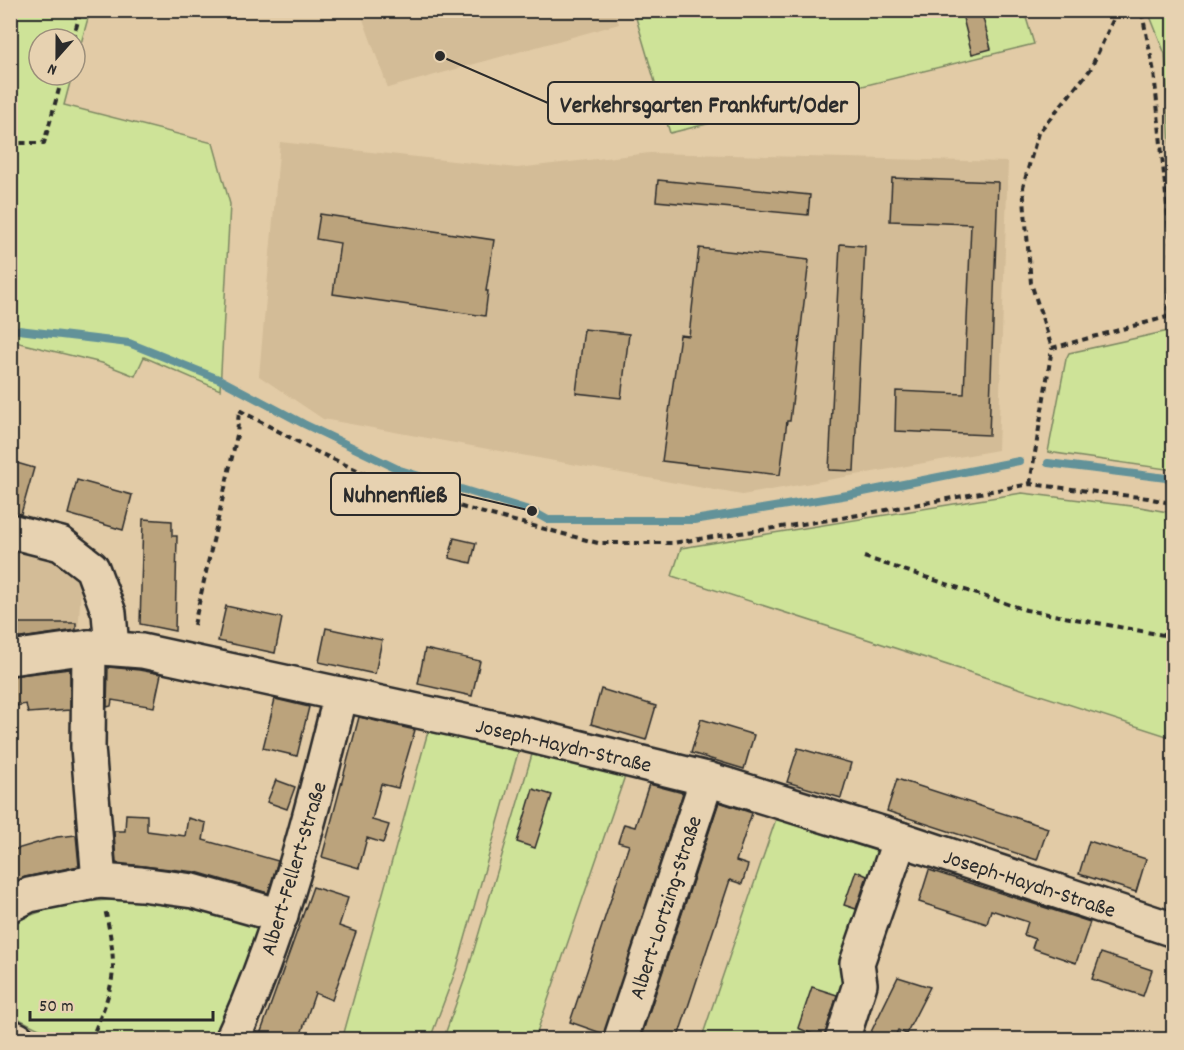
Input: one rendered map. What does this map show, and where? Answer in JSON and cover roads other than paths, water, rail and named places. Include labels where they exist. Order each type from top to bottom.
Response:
[{"type":"street","points":[[10,531],[61,544],[92,568],[110,613],[101,647],[88,747],[99,881]]},
{"type":"street","name":"Joseph-Haydn-Straße","points":[[10,658],[101,647],[141,651],[187,659],[528,735],[707,778],[1173,930]]},
{"type":"street","name":"Albert-Fellert-Straße","points":[[232,1040],[281,916],[310,818],[341,693]]},
{"type":"street","name":"Albert-Lortzing-Straße","points":[[622,1035],[707,778]]},
{"type":"street","points":[[842,1040],[860,984],[857,963],[900,840]]},
{"type":"street","points":[[10,905],[28,895],[99,881],[193,891],[281,916]]},
{"type":"street","points":[[10,1036],[18,1040]]},
{"type":"waterway","points":[[10,329],[129,343],[221,380],[304,424],[400,470],[532,511],[548,520],[694,520],[848,495],[1019,461]]},
{"type":"waterway","points":[[1048,463],[1174,479]]},
{"type":"place","name":"Verkehrsgarten Frankfurt/Oder","points":[[440,56]]},
{"type":"place","name":"Nuhnenfließ","points":[[532,511]]}]
